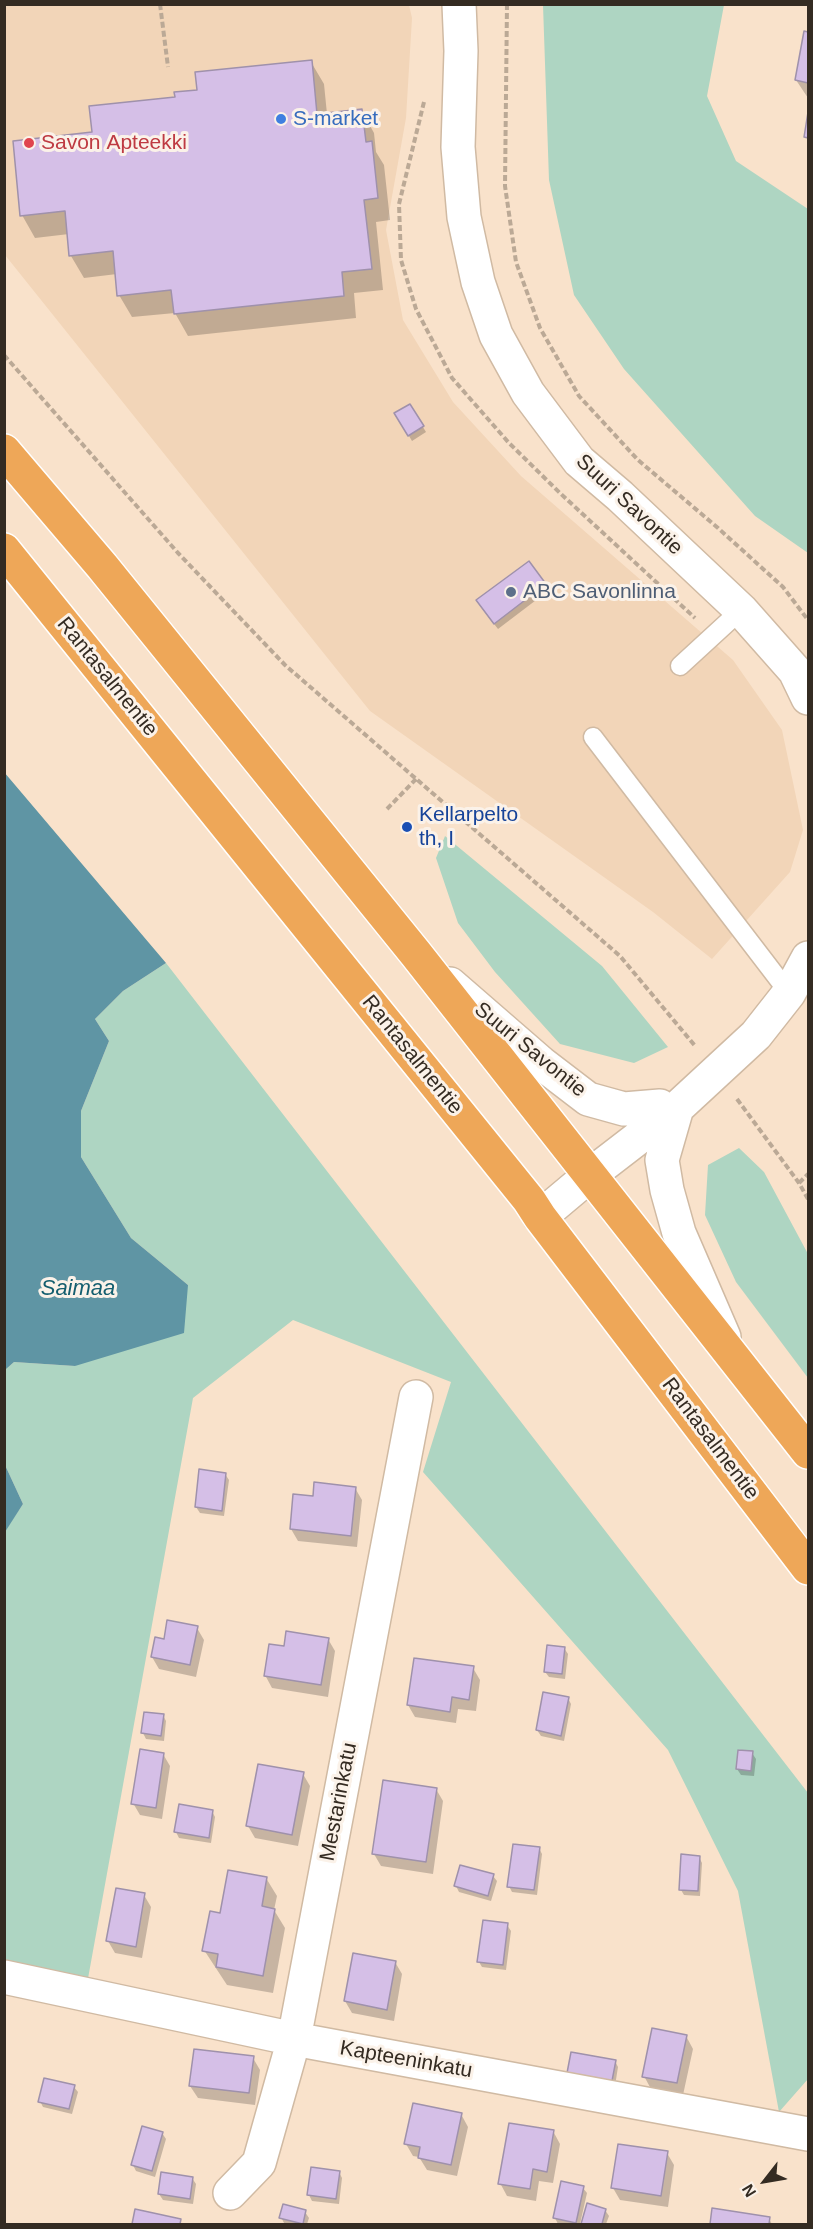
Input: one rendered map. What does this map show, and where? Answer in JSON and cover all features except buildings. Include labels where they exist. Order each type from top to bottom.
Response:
[{"type":"highway","points":[[4,451],[102,566],[416,954],[730,1349],[808,1452]]},
{"type":"highway","name":"Rantasalmentie","points":[[4,550],[535,1208],[808,1568]]},
{"type":"street","name":"Suuri Savontie","points":[[459,4],[461,51],[458,147],[464,217],[478,282],[496,335],[528,393],[579,461],[620,496],[741,610],[795,671],[808,698]]},
{"type":"street","name":"Suuri Savontie","points":[[416,954],[541,1063],[588,1099],[624,1109],[668,1107]]},
{"type":"street","name":"Suuri Savontie","points":[[535,1208],[584,1167],[668,1107],[673,1101],[718,1072],[756,1035],[789,993],[808,958]]},
{"type":"street","points":[[668,1107],[662,1160],[667,1190],[679,1233],[730,1349]]},
{"type":"street","name":"Mestarinkatu","points":[[230,2193],[259,2163],[294,2039],[416,1397]]},
{"type":"street","name":"Kapteeninkatu","points":[[4,1977],[294,2039],[808,2134]]},
{"type":"lane","points":[[680,666],[741,610]]},
{"type":"lane","points":[[593,737],[789,993]]},
{"type":"path","points":[[160,4],[168,67]]},
{"type":"path","points":[[507,4],[505,186],[516,262],[540,328],[579,396],[630,452],[783,588],[808,620]]},
{"type":"path","points":[[4,355],[178,553],[285,665],[620,956],[718,1072],[799,1183],[808,1199]]},
{"type":"path","points":[[387,809],[416,779]]},
{"type":"path","points":[[799,1183],[808,1174]]},
{"type":"shaded area","points":[[4,5],[409,5],[412,18],[406,118],[386,230],[403,320],[453,402],[521,476],[733,660],[782,730],[803,830],[790,872],[712,959],[653,912],[370,711],[5,255]]},
{"type":"green space","points":[[543,5],[724,5],[707,96],[736,161],[808,209],[808,553],[755,516],[624,369],[574,295],[549,180]]},
{"type":"green space","points":[[445,836],[602,966],[668,1047],[634,1063],[560,1044],[495,972],[458,923],[436,858]]},
{"type":"green space","points":[[166,963],[808,1793],[808,2079],[779,2112],[738,1891],[668,1750],[423,1472],[451,1382],[293,1320],[193,1398],[87,1984],[5,1961],[4,1532],[23,1504],[5,1465],[5,1370],[14,1362],[75,1366],[188,1285],[131,1238],[81,1157],[81,1111],[109,1041],[95,1019],[123,991]]},
{"type":"green space","points":[[739,1148],[764,1172],[808,1254],[808,1378],[736,1282],[705,1215],[708,1165]]},
{"type":"water","name":"Saimaa","points":[[4,772],[166,963],[123,991],[95,1019],[109,1041],[81,1111],[81,1157],[131,1238],[188,1285],[184,1333],[75,1366],[14,1362],[5,1370]]},
{"type":"water","points":[[5,1465],[23,1504],[4,1532]]},
{"type":"place","name":"S-market","points":[[281,119]]},
{"type":"place","name":"Savon Apteekki","points":[[29,143]]},
{"type":"place","name":"ABC Savonlinna","points":[[511,592]]},
{"type":"place","name":"Kellarpelto th, I","points":[[407,827]]}]
